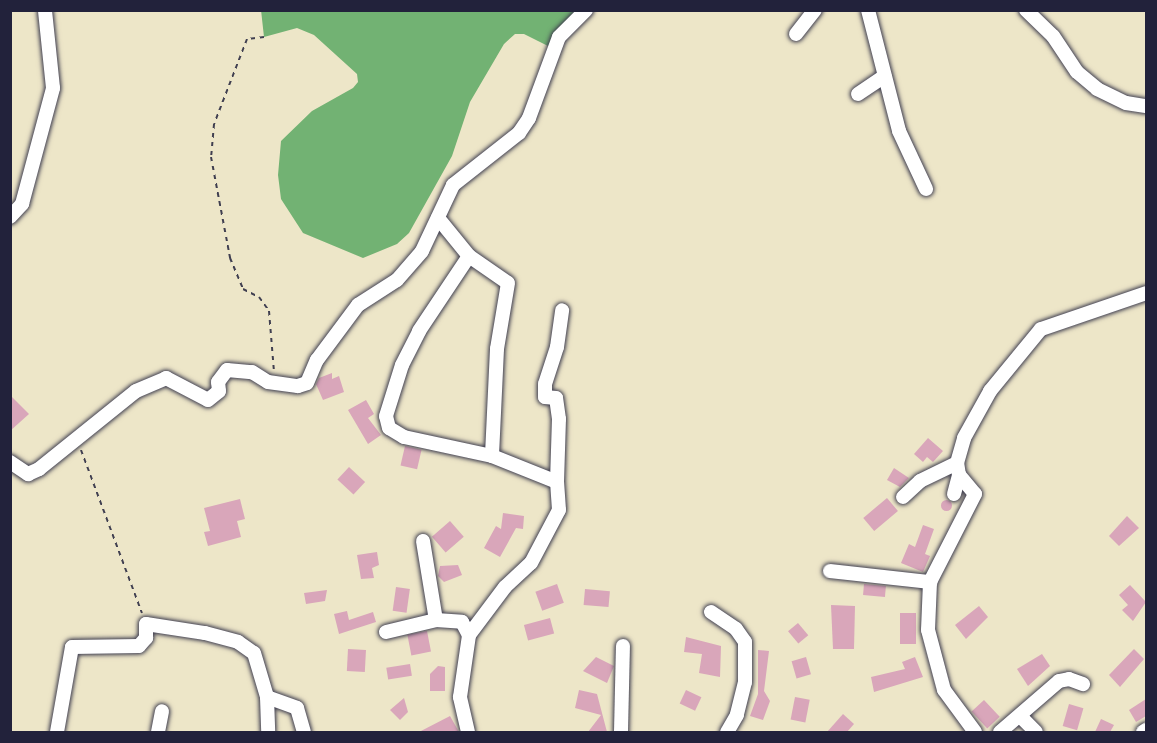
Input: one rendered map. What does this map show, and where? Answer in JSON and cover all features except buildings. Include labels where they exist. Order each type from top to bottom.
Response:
[{"type":"street","points":[[10,218],[22,204],[53,88],[45,10]]},
{"type":"street","points":[[10,462],[28,474],[142,388],[166,378],[208,400],[219,391],[218,382],[227,370],[252,372],[268,382],[297,387],[307,383],[317,360],[358,305],[406,272],[422,251],[453,185],[519,133],[529,118],[559,37],[586,10]]},
{"type":"street","points":[[796,34],[815,10]]},
{"type":"street","points":[[868,10],[899,130],[926,189]]},
{"type":"street","points":[[1026,10],[1053,36],[1077,72],[1097,89],[1126,103],[1146,106]]},
{"type":"street","points":[[858,94],[885,76]]},
{"type":"street","points":[[438,218],[469,256],[508,283],[497,349],[492,456]]},
{"type":"street","points":[[469,256],[419,331],[386,416],[389,428],[404,437],[492,456],[557,482]]},
{"type":"street","points":[[954,494],[964,438],[980,406],[1041,329],[1146,293]]},
{"type":"street","points":[[468,732],[460,697],[469,635],[544,542],[559,510],[557,482],[560,419],[556,398],[546,397],[545,384],[557,347],[562,310]]},
{"type":"street","points":[[903,497],[920,481],[958,469]]},
{"type":"street","points":[[958,469],[975,494],[930,582],[928,630],[934,667],[953,706],[975,732]]},
{"type":"street","points":[[423,541],[436,620]]},
{"type":"street","points":[[830,571],[930,582]]},
{"type":"street","points":[[711,612],[736,629],[745,642],[745,682],[737,715],[727,732]]},
{"type":"street","points":[[386,632],[436,620],[462,622],[469,635]]},
{"type":"street","points":[[57,732],[72,647],[139,646],[146,638],[146,624],[238,642],[254,653],[267,697],[268,732]]},
{"type":"street","points":[[621,732],[622,646]]},
{"type":"street","points":[[1000,732],[1021,717],[1059,681],[1069,679],[1083,684]]},
{"type":"street","points":[[267,697],[297,708],[304,732]]},
{"type":"street","points":[[158,732],[162,711]]},
{"type":"street","points":[[1021,717],[1036,732]]},
{"type":"path","points":[[264,37],[247,39],[214,124],[211,157],[230,258],[243,289],[259,297],[269,311],[274,371],[268,382]]},
{"type":"path","points":[[76,439],[100,492],[146,624]]},
{"type":"green space","points":[[261,10],[586,11],[554,49],[524,34],[515,34],[504,44],[470,102],[452,156],[409,233],[397,244],[363,258],[303,233],[281,199],[278,175],[281,141],[312,111],[353,88],[358,82],[357,74],[314,35],[297,28],[264,37]]}]
